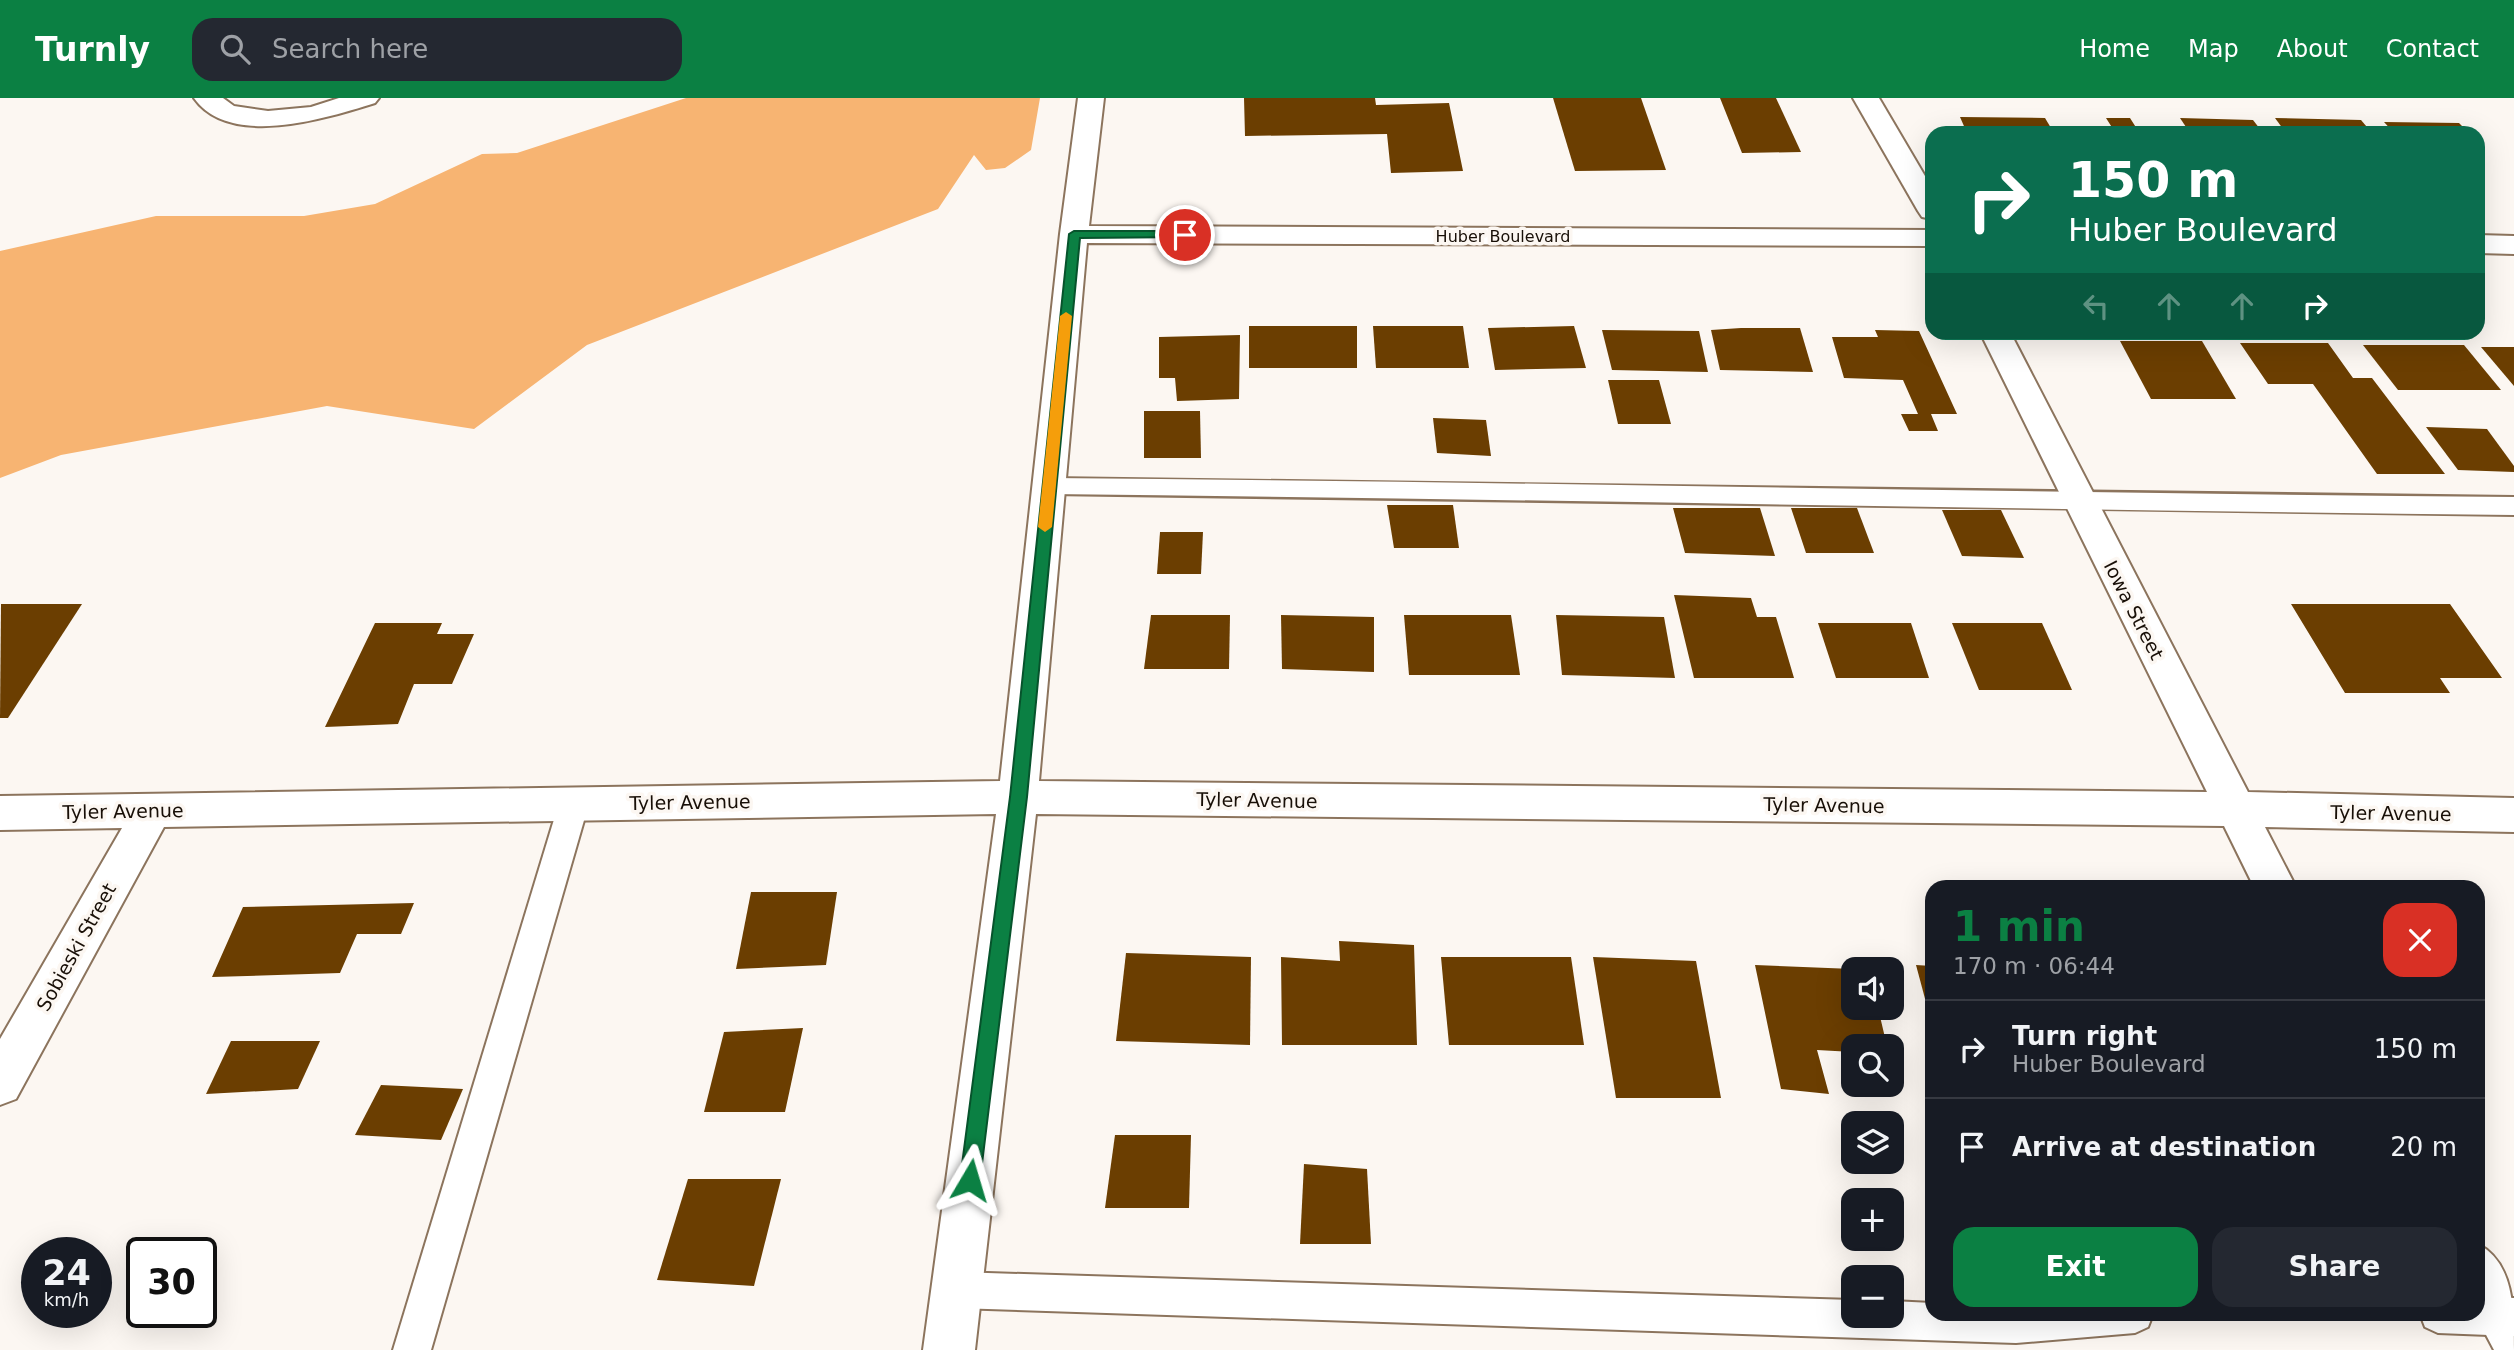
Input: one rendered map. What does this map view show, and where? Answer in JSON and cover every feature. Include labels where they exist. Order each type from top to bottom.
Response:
[{"type":"street","points":[[217,105],[268,119],[314,114],[366,98]]},
{"type":"street","points":[[949,1350],[1018,797],[1074,234],[1091,98]]},
{"type":"street","points":[[1866,98],[1925,199]]},
{"type":"street","name":"Huber Boulevard","points":[[1074,234],[1925,238]]},
{"type":"street","points":[[2485,244],[2514,245]]},
{"type":"street","name":"Iowa Street","points":[[1999,340],[2233,809],[2271,880]]},
{"type":"street","name":"Tyler Avenue","points":[[0,813],[1018,797],[2233,809],[2514,815]]},
{"type":"street","name":"Sobieski Street","points":[[0,1083],[153,810]]},
{"type":"street","points":[[2485,1280],[2511,1323]]},
{"type":"lane","points":[[1049,486],[1808,494],[2080,502],[2514,506]]},
{"type":"lane","points":[[412,1350],[574,803]]},
{"type":"lane","points":[[957,1290],[2016,1324],[2052,1321]]},
{"type":"lane","points":[[2485,1320],[2511,1323]]},
{"type":"shaded area","points":[[686,98],[1040,98],[1031,150],[1005,168],[986,170],[974,155],[938,209],[587,345],[474,429],[327,406],[61,455],[0,478],[0,251],[156,216],[304,216],[375,204],[482,154],[517,153]]},
{"type":"building","points":[[1244,98],[1375,98],[1376,105],[1449,103],[1463,171],[1391,173],[1387,134],[1245,136]]},
{"type":"building","points":[[1553,98],[1641,98],[1666,170],[1575,171]]},
{"type":"building","points":[[1720,98],[1776,98],[1801,152],[1742,153]]},
{"type":"building","points":[[1960,117],[2045,118],[2050,126],[1964,126]]},
{"type":"building","points":[[2106,118],[2130,118],[2135,126],[2111,126]]},
{"type":"building","points":[[2180,118],[2253,120],[2258,126],[2185,126]]},
{"type":"building","points":[[2275,118],[2361,120],[2366,126],[2281,126]]},
{"type":"building","points":[[2384,122],[2459,123],[2462,126],[2388,126]]},
{"type":"building","points":[[1249,326],[1357,326],[1357,368],[1249,368]]},
{"type":"building","points":[[1373,326],[1463,326],[1469,368],[1376,368]]},
{"type":"building","points":[[1574,326],[1586,368],[1495,370],[1488,328]]},
{"type":"building","points":[[1800,328],[1813,372],[1720,370],[1711,330]]},
{"type":"building","points":[[1602,330],[1699,331],[1708,372],[1612,370]]},
{"type":"building","points":[[1875,330],[1919,331],[1957,414],[1931,414],[1938,431],[1909,431],[1901,414],[1918,414],[1903,380],[1844,378],[1832,337],[1878,337]]},
{"type":"building","points":[[1240,335],[1239,399],[1177,401],[1175,378],[1159,378],[1159,337]]},
{"type":"building","points":[[2120,341],[2202,341],[2236,399],[2151,399]]},
{"type":"building","points":[[2240,343],[2328,343],[2353,378],[2372,378],[2445,474],[2377,474],[2313,384],[2268,384]]},
{"type":"building","points":[[2363,345],[2464,345],[2501,390],[2398,390]]},
{"type":"building","points":[[2481,347],[2514,347],[2514,386]]},
{"type":"building","points":[[1608,380],[1659,380],[1671,424],[1618,424]]},
{"type":"building","points":[[1144,411],[1200,411],[1201,458],[1144,458]]},
{"type":"building","points":[[1433,418],[1486,420],[1491,456],[1437,453]]},
{"type":"building","points":[[2426,427],[2487,429],[2514,466],[2514,472],[2458,470]]},
{"type":"building","points":[[1387,505],[1453,505],[1459,548],[1394,548]]},
{"type":"building","points":[[1673,508],[1760,508],[1775,556],[1685,553]]},
{"type":"building","points":[[1791,508],[1857,508],[1874,553],[1806,553]]},
{"type":"building","points":[[1942,510],[2001,510],[2024,558],[1962,556]]},
{"type":"building","points":[[1160,532],[1203,532],[1201,574],[1157,574]]},
{"type":"building","points":[[1674,595],[1751,598],[1757,617],[1776,617],[1794,678],[1694,678]]},
{"type":"building","points":[[1,604],[82,604],[8,718],[0,718]]},
{"type":"building","points":[[2291,604],[2450,604],[2502,678],[2440,678],[2450,693],[2345,693]]},
{"type":"building","points":[[1151,615],[1230,615],[1229,669],[1144,669]]},
{"type":"building","points":[[1281,615],[1374,617],[1374,672],[1282,669]]},
{"type":"building","points":[[1404,615],[1511,615],[1520,675],[1409,675]]},
{"type":"building","points":[[1556,615],[1664,617],[1675,678],[1562,675]]},
{"type":"building","points":[[375,623],[442,623],[437,634],[474,634],[452,684],[414,684],[398,724],[325,727]]},
{"type":"building","points":[[1818,623],[1911,623],[1929,678],[1836,678]]},
{"type":"building","points":[[1952,623],[2042,623],[2072,690],[1979,690]]},
{"type":"building","points":[[751,892],[837,892],[826,965],[736,969]]},
{"type":"building","points":[[414,903],[401,934],[357,934],[340,973],[212,977],[243,907]]},
{"type":"building","points":[[1339,941],[1414,945],[1417,1045],[1282,1045],[1281,957],[1340,961]]},
{"type":"building","points":[[1126,953],[1251,957],[1250,1045],[1116,1041]]},
{"type":"building","points":[[1441,957],[1571,957],[1584,1045],[1449,1045]]},
{"type":"building","points":[[1593,957],[1696,961],[1721,1098],[1616,1098]]},
{"type":"building","points":[[1755,965],[1841,969],[1841,1020],[1881,1020],[1884,1034],[1841,1034],[1841,1051],[1817,1050],[1829,1094],[1781,1089]]},
{"type":"building","points":[[1916,965],[1925,966],[1925,999]]},
{"type":"building","points":[[803,1028],[785,1112],[704,1112],[724,1032]]},
{"type":"building","points":[[231,1041],[320,1041],[298,1089],[206,1094]]},
{"type":"building","points":[[381,1085],[463,1089],[441,1140],[355,1135]]},
{"type":"building","points":[[1115,1135],[1191,1135],[1189,1208],[1105,1208]]},
{"type":"building","points":[[1304,1164],[1367,1169],[1371,1244],[1300,1244]]},
{"type":"building","points":[[688,1179],[781,1179],[754,1286],[657,1280]]},
{"type":"slow traffic","points":[[1045,527],[1066,316]]},
{"type":"route","points":[[970,1180],[1018,797],[1074,234],[1185,235]]}]
